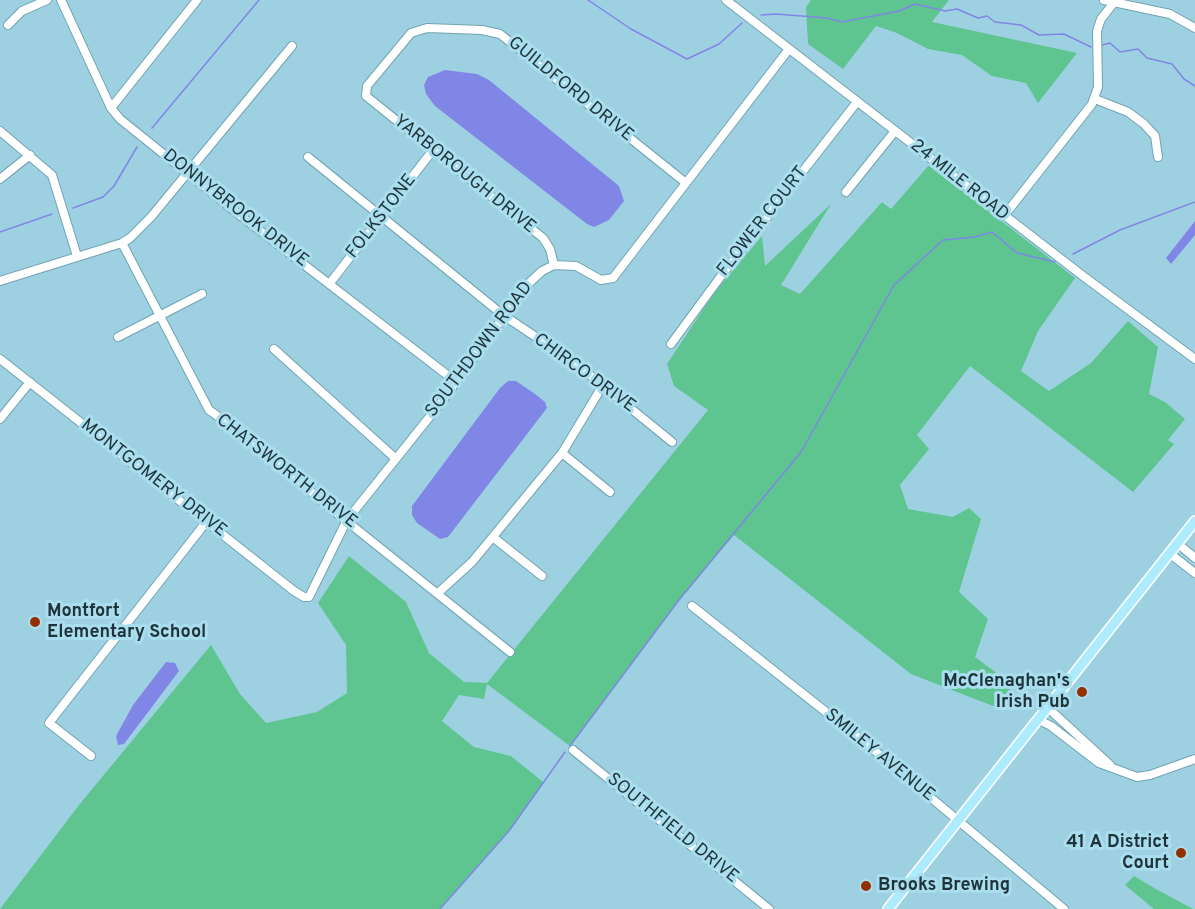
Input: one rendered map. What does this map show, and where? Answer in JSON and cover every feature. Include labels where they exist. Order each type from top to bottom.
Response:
[{"type":"main road","points":[[888,909],[1195,521]]},
{"type":"street","points":[[8,25],[22,11],[47,0]]},
{"type":"street","name":"DONNYBROOK DRIVE","points":[[60,0],[111,108],[186,173],[455,381]]},
{"type":"street","points":[[111,108],[194,3],[184,0]]},
{"type":"street","name":"24 MILE ROAD","points":[[727,0],[1004,216],[1195,359]]},
{"type":"street","points":[[1104,0],[1170,14],[1195,28]]},
{"type":"street","points":[[1004,216],[1095,99],[1098,73],[1097,31],[1101,19],[1115,1]]},
{"type":"street","name":"GUILDFORD DRIVE","points":[[365,93],[367,86],[402,42],[415,31],[427,28],[491,31],[504,37],[686,183]]},
{"type":"street","points":[[0,281],[122,243],[145,225],[292,46]]},
{"type":"street","points":[[554,265],[576,266],[597,279],[609,280],[789,49]]},
{"type":"street","name":"YARBOROUGH DRIVE","points":[[365,93],[543,238],[550,249],[554,265]]},
{"type":"street","points":[[1095,99],[1128,112],[1144,124],[1155,136],[1158,157]]},
{"type":"street","name":"FLOWER COURT","points":[[671,344],[723,272],[857,102]]},
{"type":"street","points":[[0,131],[47,169],[54,181],[77,256]]},
{"type":"street","points":[[846,192],[895,131]]},
{"type":"street","name":"FOLKSTONE","points":[[330,283],[433,150]]},
{"type":"street","points":[[0,178],[30,155]]},
{"type":"street","name":"CHIRCO DRIVE","points":[[308,157],[381,219],[503,315],[603,385],[672,442]]},
{"type":"street","name":"CHATSWORTH DRIVE","points":[[122,243],[158,316],[209,410],[258,445],[510,652]]},
{"type":"street","name":"SOUTHDOWN ROAD","points":[[306,598],[314,590],[348,520],[443,400],[503,315],[534,278],[554,265]]},
{"type":"street","points":[[118,337],[202,294]]},
{"type":"street","points":[[273,349],[396,458]]},
{"type":"street","name":"MONTGOMERY DRIVE","points":[[0,359],[306,598]]},
{"type":"street","points":[[0,419],[30,382]]},
{"type":"street","points":[[438,593],[494,538],[561,453],[603,385]]},
{"type":"street","points":[[561,453],[610,492]]},
{"type":"street","points":[[91,756],[49,723],[207,521]]},
{"type":"street","points":[[494,538],[542,576]]},
{"type":"street","points":[[1177,543],[1195,558]]},
{"type":"street","points":[[1169,553],[1195,573]]},
{"type":"street","name":"SMILEY AVENUE","points":[[692,606],[869,746],[1064,909]]},
{"type":"street","points":[[1047,708],[1113,768]]},
{"type":"street","points":[[1037,719],[1051,726],[1099,763],[1137,777],[1195,759]]},
{"type":"street","name":"SOUTHFIELD DRIVE","points":[[573,750],[769,909]]},
{"type":"green space","points":[[811,0],[949,0],[932,22],[1077,53],[1038,103],[1026,83],[992,76],[962,55],[928,49],[897,33],[876,26],[843,69],[808,44],[806,7]]},
{"type":"green space","points":[[929,165],[1075,278],[1038,331],[1021,371],[1049,391],[1091,363],[1128,321],[1158,347],[1149,394],[1165,402],[1185,419],[1168,440],[1174,444],[1133,492],[970,366],[917,435],[929,449],[900,485],[908,509],[953,517],[969,508],[981,519],[959,592],[988,619],[975,657],[1014,686],[993,706],[911,674],[734,535],[679,600],[570,746],[487,684],[484,699],[459,695],[442,721],[474,747],[511,756],[543,782],[509,831],[440,909],[0,909],[79,805],[211,645],[240,694],[266,723],[317,712],[347,693],[346,645],[318,603],[349,556],[406,602],[429,653],[464,682],[487,683],[708,410],[674,386],[667,364],[714,293],[762,236],[765,266],[831,204],[781,285],[800,294],[882,202],[891,209]]},
{"type":"green space","points":[[1134,876],[1193,909],[1154,909],[1125,885]]},
{"type":"water","points":[[445,70],[477,74],[489,80],[619,186],[624,201],[609,220],[594,227],[587,224],[435,106],[426,94],[424,85],[428,77]]},
{"type":"water","points":[[1195,221],[1195,235],[1171,264],[1166,258]]},
{"type":"water","points":[[508,381],[516,381],[535,394],[545,402],[547,408],[448,537],[440,539],[417,523],[412,515],[412,506],[500,388]]},
{"type":"water","points":[[166,662],[175,663],[179,671],[124,744],[118,745],[116,736],[133,705]]},
{"type":"waterway","points":[[152,128],[259,0]]},
{"type":"waterway","points":[[588,0],[631,29],[687,59],[719,44],[742,23]]},
{"type":"waterway","points":[[761,15],[827,18],[842,22],[899,11],[915,4],[945,11],[957,9],[978,18],[987,16],[995,22],[1021,25],[1039,35],[1064,34],[1091,47]]},
{"type":"waterway","points":[[1102,45],[1110,43],[1120,52],[1138,49],[1147,58],[1172,64],[1184,79],[1195,86]]},
{"type":"waterway","points":[[73,208],[103,197],[114,186],[137,147]]},
{"type":"waterway","points":[[1073,254],[1120,230],[1195,202]]},
{"type":"waterway","points":[[0,232],[52,214]]},
{"type":"waterway","points":[[570,746],[679,600],[801,452],[894,285],[943,240],[975,237],[992,232],[1017,253],[1055,262]]},
{"type":"waterway","points":[[440,909],[509,831],[565,752]]},
{"type":"place","name":"Montfort Elementary School","points":[[35,622]]},
{"type":"place","name":"McClenaghan's Irish Pub","points":[[1082,692]]},
{"type":"place","name":"41 A District Court","points":[[1181,853]]},
{"type":"place","name":"Brooks Brewing","points":[[866,886]]}]
